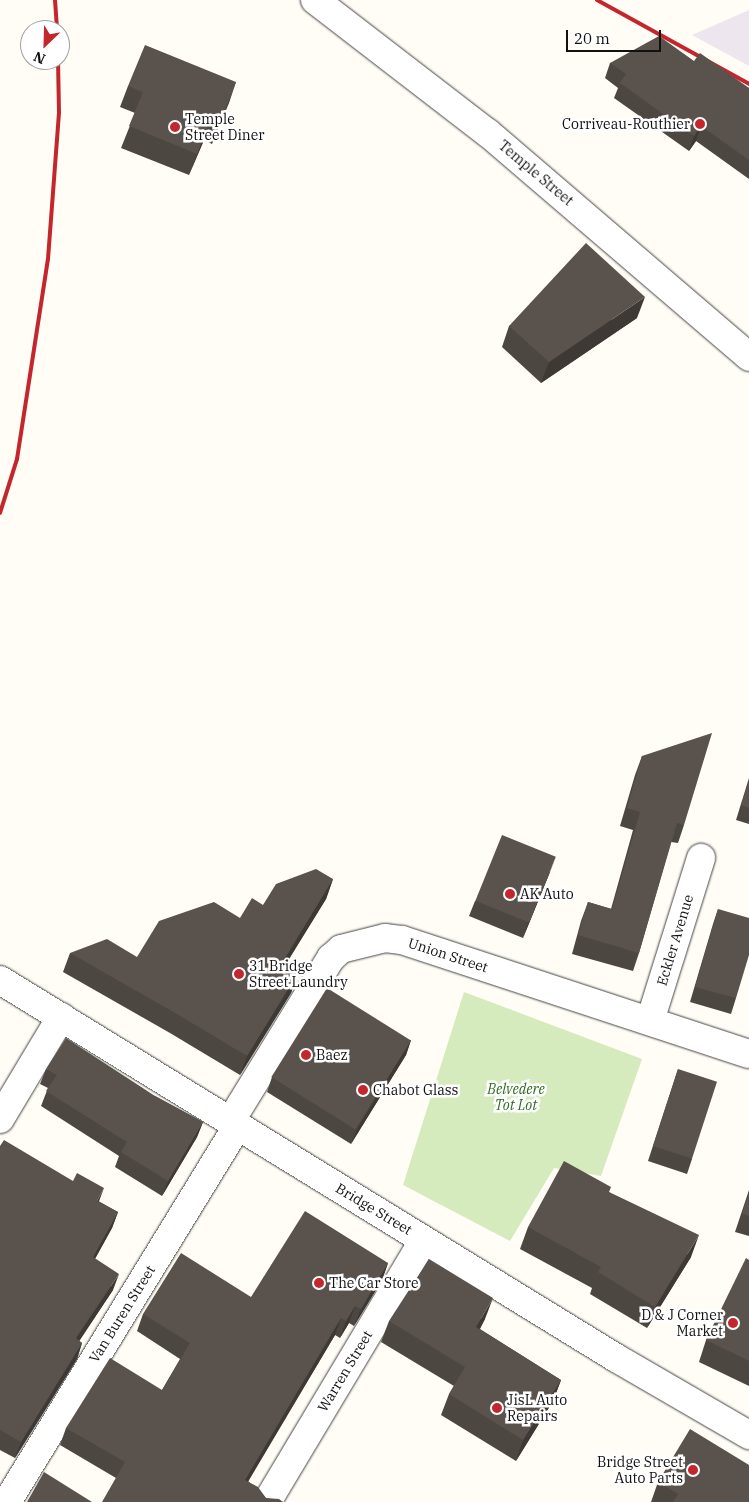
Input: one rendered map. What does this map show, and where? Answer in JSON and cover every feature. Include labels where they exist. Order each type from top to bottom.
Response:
[{"type":"street","name":"Temple Street","points":[[315,0],[488,133],[749,357]]},
{"type":"street","name":"Eckler Avenue","points":[[650,1021],[701,858]]},
{"type":"street","name":"Union Street","points":[[233,1124],[331,958],[341,949],[384,938],[402,940],[749,1054]]},
{"type":"street","name":"Bridge Street","points":[[0,980],[233,1124],[749,1435]]},
{"type":"street","points":[[0,1119],[61,1017]]},
{"type":"street","name":"Van Buren Street","points":[[7,1502],[233,1124]]},
{"type":"street","name":"Warren Street","points":[[267,1502],[424,1240]]},
{"type":"shaded area","points":[[749,10],[749,66],[692,35]]},
{"type":"green space","name":"Belvedere Tot Lot","points":[[464,992],[642,1059],[601,1176],[554,1168],[510,1241],[403,1185]]},
{"type":"building","name":"Corriveau-Routhier","points":[[659,36],[694,61],[700,53],[749,88],[749,160],[701,126],[694,136],[620,83],[626,74],[610,63]]},
{"type":"building","name":"Temple Street Diner","points":[[145,45],[236,82],[220,122],[211,119],[197,154],[129,126],[143,92],[128,86]]},
{"type":"building","points":[[586,243],[645,297],[549,362],[509,326]]},
{"type":"building","points":[[712,733],[684,825],[677,823],[639,953],[578,935],[588,902],[612,909],[640,812],[627,808],[642,756]]},
{"type":"building","points":[[749,781],[749,808],[741,805]]},
{"type":"building","name":"AK Auto","points":[[502,835],[556,857],[529,923],[475,901]]},
{"type":"building","points":[[316,869],[333,879],[282,963],[298,973],[247,1056],[70,953],[107,939],[137,957],[159,921],[214,902],[240,918],[252,898],[263,905],[276,884]]},
{"type":"building","points":[[718,909],[749,918],[749,955],[736,998],[695,987]]},
{"type":"building","points":[[327,988],[411,1040],[355,1130],[271,1077]]},
{"type":"building","points":[[66,1038],[155,1096],[203,1122],[168,1181],[121,1152],[127,1142],[46,1091],[57,1075],[46,1069]]},
{"type":"building","points":[[678,1069],[717,1082],[692,1159],[653,1146]]},
{"type":"building","points":[[4,1140],[73,1181],[77,1173],[104,1188],[97,1201],[118,1212],[93,1257],[119,1274],[76,1338],[82,1343],[21,1442],[0,1430],[0,1146]]},
{"type":"building","points":[[564,1161],[611,1187],[609,1192],[699,1235],[655,1307],[598,1272],[601,1267],[528,1227]]},
{"type":"building","points":[[749,1192],[749,1216],[742,1214]]},
{"type":"building","points":[[305,1211],[388,1263],[361,1309],[355,1306],[346,1321],[341,1318],[245,1480],[258,1487],[266,1498],[279,1499],[283,1502],[102,1502],[125,1462],[66,1428],[110,1358],[162,1390],[190,1343],[143,1314],[181,1253],[251,1297]]},
{"type":"building","name":"D & J Corner Market","points":[[746,1258],[749,1260],[749,1361],[706,1340]]},
{"type":"building","points":[[429,1259],[493,1298],[476,1327],[561,1380],[523,1440],[449,1394],[465,1367],[389,1321]]},
{"type":"building","points":[[690,1429],[749,1465],[749,1502],[673,1502],[678,1494],[658,1482]]},
{"type":"building","points":[[44,1472],[92,1502],[27,1502]]},
{"type":"railway","points":[[55,0],[56,20]]},
{"type":"railway","points":[[597,0],[749,84]]},
{"type":"railway","points":[[0,513],[17,459],[48,259],[59,112],[58,70]]},
{"type":"place","name":"Corriveau-Routhier","points":[[700,124]]},
{"type":"place","name":"Temple Street Diner","points":[[175,127]]},
{"type":"place","name":"AK Auto","points":[[510,894]]},
{"type":"place","name":"31 Bridge Street Laundry","points":[[239,974]]},
{"type":"place","name":"Baez","points":[[306,1055]]},
{"type":"place","name":"Chabot Glass","points":[[363,1090]]},
{"type":"place","name":"The Car Store","points":[[319,1283]]},
{"type":"place","name":"D & J Corner Market","points":[[733,1323]]},
{"type":"place","name":"JisL Auto Repairs","points":[[497,1408]]},
{"type":"place","name":"Bridge Street Auto Parts","points":[[693,1470]]}]
